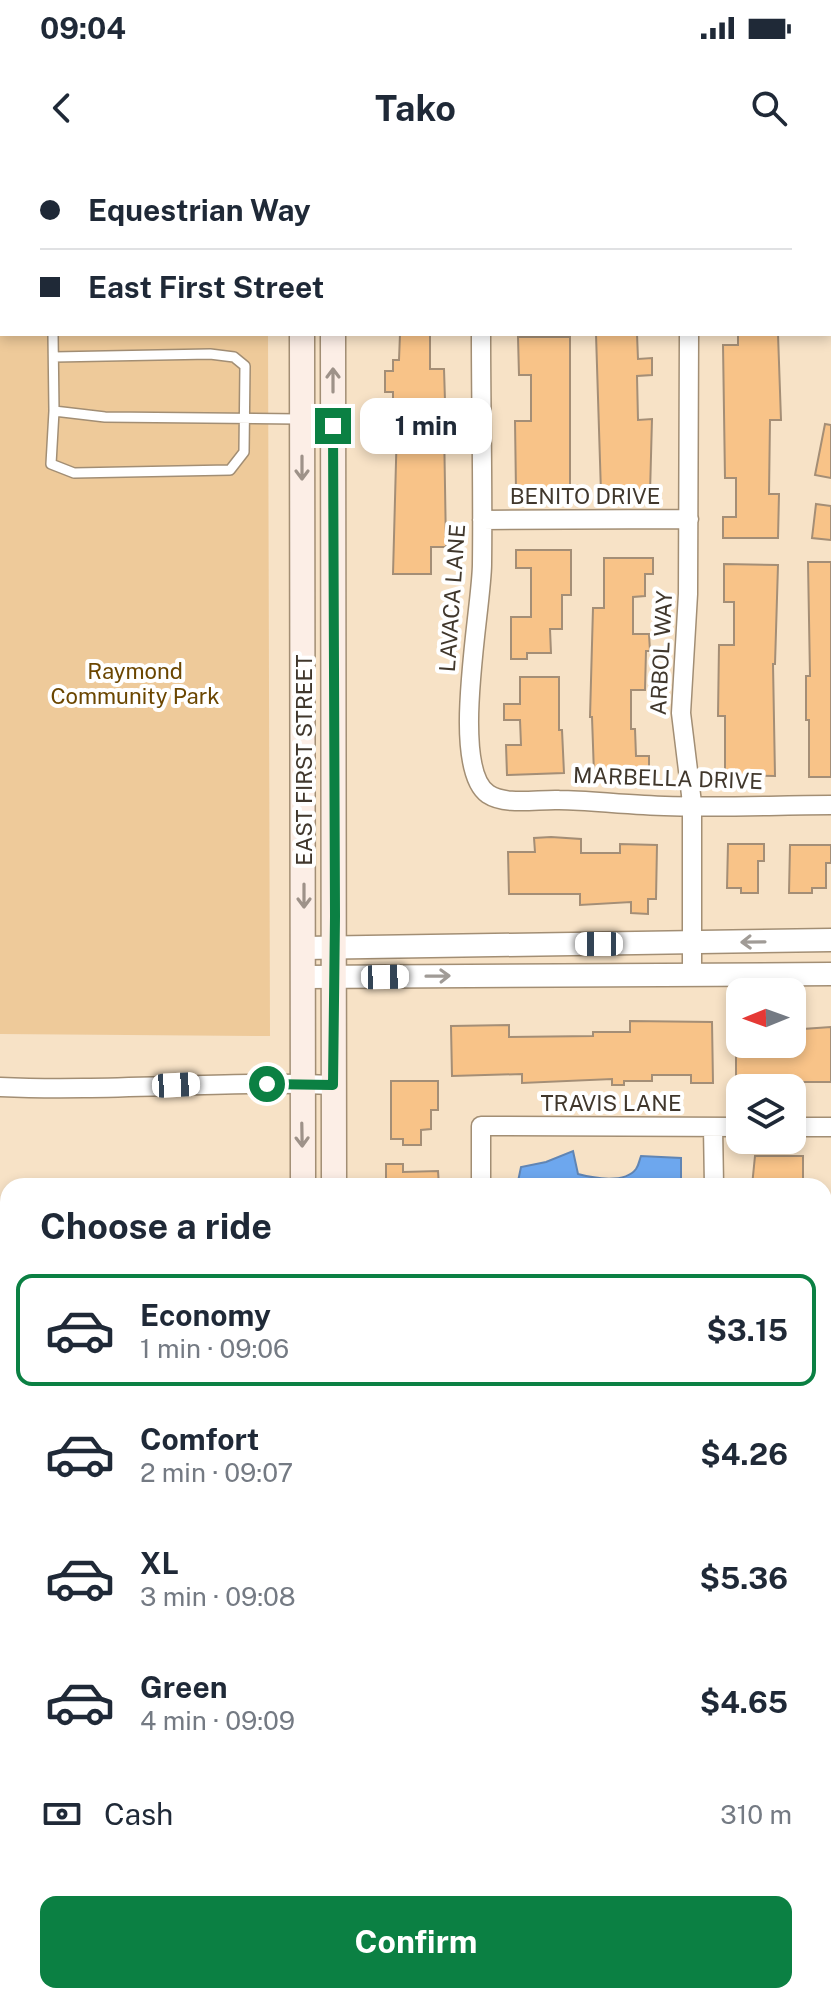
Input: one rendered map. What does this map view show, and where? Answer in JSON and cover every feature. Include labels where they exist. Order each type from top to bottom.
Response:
[{"type":"main road","name":"EAST FIRST STREET","points":[[302,336],[303,1178]]},
{"type":"main road","name":"EAST FIRST STREET","points":[[333,336],[334,1178]]},
{"type":"street","name":"LAVACA LANE","points":[[481,336],[482,582],[470,670],[471,747],[478,783],[489,795],[504,800]]},
{"type":"street","name":"ARBOL WAY","points":[[689,336],[688,594],[681,713],[692,806],[692,973]]},
{"type":"street","name":"BENITO DRIVE","points":[[482,520],[689,519]]},
{"type":"street","name":"MARBELLA DRIVE","points":[[504,800],[692,806],[831,805]]},
{"type":"street","points":[[304,948],[831,940]]},
{"type":"street","points":[[304,977],[831,974]]},
{"type":"street","points":[[0,1087],[70,1090],[202,1084],[333,1085]]},
{"type":"street","name":"TRAVIS LANE","points":[[481,1178],[481,1126],[726,1127]]},
{"type":"street","points":[[713,1127],[714,1178]]},
{"type":"street","points":[[806,1127],[831,1127]]},
{"type":"lane","points":[[53,336],[51,464],[74,473],[230,470],[244,452],[245,366],[234,357],[210,354],[54,357]]},
{"type":"lane","points":[[54,411],[105,417],[302,419]]},
{"type":"green space","name":"Raymond Community Park","points":[[0,336],[268,336],[270,1036],[0,1034]]},
{"type":"water","points":[[573,1151],[578,1174],[600,1178],[519,1178],[521,1167],[546,1162]]},
{"type":"water","points":[[641,1156],[681,1158],[681,1178],[617,1178],[631,1174]]},
{"type":"building","points":[[400,336],[430,336],[430,369],[444,369],[445,401],[393,401],[393,392],[385,392],[385,371],[393,371],[393,360],[399,360]]},
{"type":"building","points":[[596,336],[637,336],[638,359],[652,358],[652,375],[637,376],[638,420],[652,419],[650,493],[601,493]]},
{"type":"building","points":[[738,336],[778,336],[781,420],[770,420],[769,494],[779,494],[778,538],[723,538],[723,517],[736,517],[736,478],[725,478],[723,345],[738,345]]},
{"type":"building","points":[[518,337],[570,337],[570,491],[516,491],[515,421],[531,421],[531,375],[519,375]]},
{"type":"building","points":[[825,424],[831,425],[831,478],[815,475]]},
{"type":"building","points":[[397,425],[444,425],[446,547],[431,547],[431,574],[393,574]]},
{"type":"building","points":[[816,504],[831,506],[831,540],[812,538]]},
{"type":"building","points":[[516,550],[571,550],[571,595],[562,595],[562,629],[550,629],[551,653],[527,653],[527,659],[511,659],[511,617],[531,617],[531,568],[516,568]]},
{"type":"building","points":[[604,558],[653,558],[653,574],[645,574],[645,596],[633,597],[633,634],[649,634],[645,690],[631,690],[631,729],[635,729],[636,756],[649,756],[649,773],[594,774],[590,717],[593,608],[604,608]]},
{"type":"building","points":[[808,562],[831,562],[831,777],[809,777],[809,720],[806,720],[806,676],[810,676]]},
{"type":"building","points":[[724,564],[778,565],[773,664],[775,776],[725,775],[725,716],[718,716],[719,645],[734,645],[734,602],[724,602]]},
{"type":"building","points":[[520,677],[559,677],[559,730],[562,730],[564,773],[507,775],[506,745],[521,745],[520,720],[504,720],[504,704],[520,704]]},
{"type":"building","points":[[534,838],[581,839],[581,853],[620,853],[620,844],[657,845],[656,899],[648,899],[648,914],[631,913],[631,902],[580,905],[580,894],[509,894],[508,852],[535,852]]},
{"type":"building","points":[[728,844],[764,844],[764,861],[758,861],[758,893],[741,893],[741,888],[727,888]]},
{"type":"building","points":[[790,845],[831,845],[831,863],[826,863],[826,888],[812,888],[812,893],[789,893]]},
{"type":"building","points":[[630,1021],[712,1022],[713,1083],[691,1083],[691,1075],[652,1075],[652,1081],[624,1081],[624,1085],[612,1085],[612,1079],[522,1083],[522,1074],[452,1076],[451,1026],[509,1025],[509,1037],[593,1036],[593,1032],[630,1032]]},
{"type":"building","points":[[831,1027],[831,1082],[806,1082],[806,1074],[736,1074],[736,1058],[806,1058],[806,1029]]},
{"type":"building","points":[[391,1081],[438,1081],[438,1110],[431,1110],[431,1129],[421,1130],[421,1145],[403,1145],[403,1139],[391,1139]]},
{"type":"building","points":[[755,1156],[803,1156],[803,1178],[753,1178]]},
{"type":"building","points":[[386,1164],[403,1164],[403,1172],[438,1171],[438,1178],[386,1178]]},
{"type":"route","points":[[267,1084],[333,1085],[333,426]]}]
